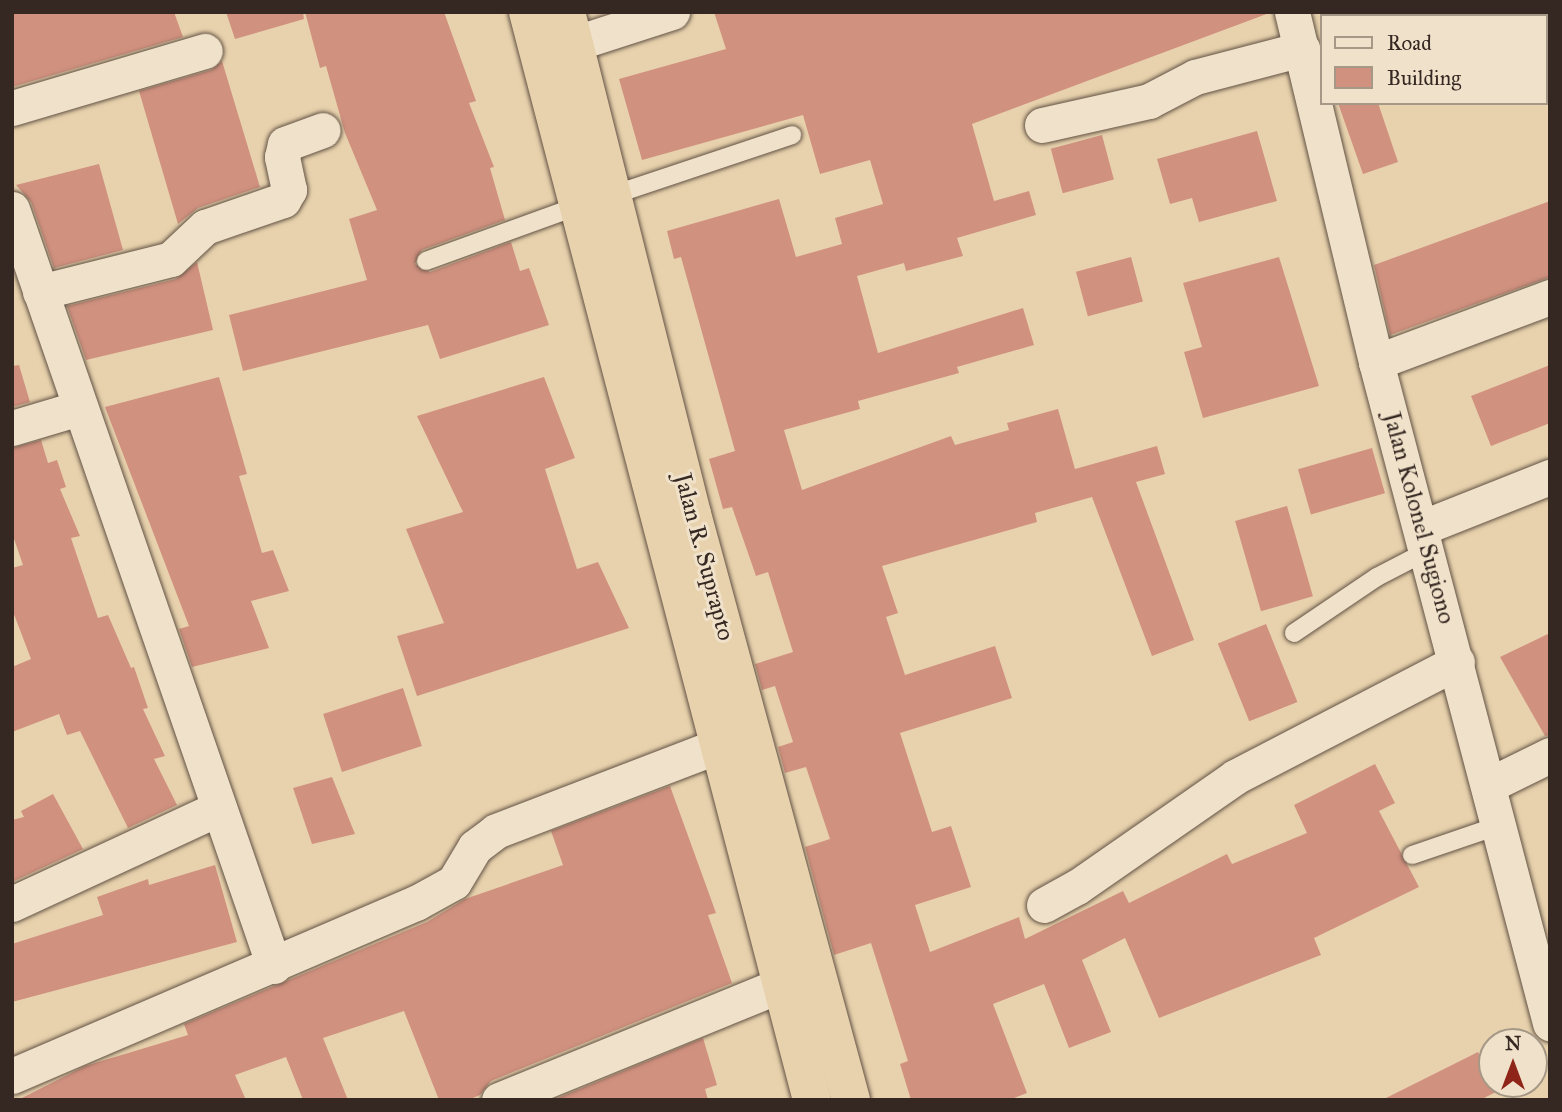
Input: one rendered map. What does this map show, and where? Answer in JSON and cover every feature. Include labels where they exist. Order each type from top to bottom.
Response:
[{"type":"highway","name":"Jalan R. Suprapto","points":[[528,12],[596,201],[692,514],[850,1100]]},
{"type":"highway","name":"Jalan R. Suprapto","points":[[571,28],[596,201],[718,746],[812,1100]]},
{"type":"street","points":[[571,28],[672,12]]},
{"type":"street","name":"Jalan Kolonel Sugiono","points":[[1293,12],[1311,64],[1320,105]]},
{"type":"street","points":[[12,108],[205,51]]},
{"type":"street","points":[[1042,125],[1149,100],[1195,78],[1311,64]]},
{"type":"street","name":"Jalan Kolonel Sugiono","points":[[1320,105],[1377,362],[1489,785],[1541,948],[1550,1023]]},
{"type":"street","points":[[40,292],[171,259],[205,227],[284,200],[289,190],[282,157],[285,144],[323,130]]},
{"type":"street","points":[[12,209],[274,966]]},
{"type":"street","points":[[1377,362],[1550,297]]},
{"type":"street","points":[[12,428],[79,408]]},
{"type":"street","points":[[1424,540],[1550,477]]},
{"type":"street","points":[[1044,905],[1077,887],[1235,777],[1457,662]]},
{"type":"street","points":[[12,1076],[274,966],[454,882],[475,847],[496,831],[718,746]]},
{"type":"street","points":[[1489,785],[1550,755]]},
{"type":"street","points":[[12,904],[219,808]]},
{"type":"street","points":[[499,1100],[783,984]]},
{"type":"lane","points":[[426,261],[792,135]]},
{"type":"lane","points":[[1294,633],[1377,577],[1424,540]]},
{"type":"lane","points":[[1412,855],[1500,824]]},
{"type":"building","points":[[12,12],[174,12],[183,37],[12,87]]},
{"type":"building","points":[[226,12],[303,12],[304,19],[235,39]]},
{"type":"building","points":[[305,12],[444,12],[476,101],[469,103],[494,167],[490,168],[505,220],[422,250],[415,264],[430,272],[511,242],[520,271],[529,268],[549,325],[440,359],[428,325],[243,371],[229,315],[367,280],[349,219],[377,210],[345,133],[326,66],[320,68]]},
{"type":"building","points":[[714,12],[1272,12],[972,124],[994,201],[1029,191],[1036,215],[957,238],[963,256],[906,271],[904,263],[857,276],[878,353],[1023,308],[1034,345],[957,367],[959,373],[858,401],[860,409],[784,430],[802,490],[951,436],[955,445],[1009,430],[1007,423],[1058,409],[1075,469],[1157,446],[1165,474],[1136,482],[1194,640],[1152,656],[1092,497],[1035,513],[1037,522],[882,566],[898,613],[886,617],[905,675],[995,646],[1012,698],[900,733],[932,832],[951,826],[971,887],[915,905],[930,952],[1019,917],[1025,939],[1123,891],[1129,903],[1227,854],[1232,864],[1307,833],[1294,805],[1375,764],[1395,803],[1379,811],[1419,887],[1314,938],[1321,955],[1159,1018],[1125,938],[1082,960],[1111,1032],[1069,1048],[1044,984],[993,1004],[1027,1093],[1009,1100],[911,1100],[900,1064],[908,1061],[871,943],[834,955],[805,847],[830,839],[806,767],[785,773],[778,747],[793,742],[775,686],[762,690],[755,664],[793,652],[768,572],[756,576],[732,507],[723,509],[709,459],[735,451],[681,257],[674,259],[667,231],[779,199],[796,257],[842,244],[835,218],[883,204],[870,160],[820,174],[803,115],[642,160],[619,79],[726,49]]},
{"type":"building","points":[[222,61],[260,187],[198,208],[178,224],[139,91],[211,70]]},
{"type":"building","points":[[1339,105],[1379,105],[1398,162],[1363,174]]},
{"type":"building","points":[[1257,131],[1277,201],[1199,222],[1192,198],[1170,204],[1157,159]]},
{"type":"building","points":[[1102,135],[1114,179],[1063,193],[1051,149]]},
{"type":"building","points":[[99,164],[123,250],[54,268],[31,202],[16,185]]},
{"type":"building","points":[[1550,201],[1550,277],[1390,335],[1374,265]]},
{"type":"building","points":[[1131,257],[1143,301],[1088,316],[1076,272]]},
{"type":"building","points":[[1279,257],[1319,386],[1203,418],[1184,352],[1202,347],[1183,283]]},
{"type":"building","points":[[197,262],[213,330],[86,360],[67,306],[176,279]]},
{"type":"building","points":[[19,365],[30,402],[12,407],[12,366]]},
{"type":"building","points":[[1550,365],[1550,423],[1491,446],[1471,396]]},
{"type":"building","points":[[219,377],[247,474],[239,476],[262,553],[273,550],[289,591],[251,601],[269,648],[192,667],[179,629],[189,626],[105,407]]},
{"type":"building","points":[[544,377],[575,458],[545,469],[577,569],[598,562],[629,628],[417,696],[397,636],[444,623],[406,529],[463,512],[417,416]]},
{"type":"building","points":[[41,440],[48,463],[57,460],[66,487],[60,489],[80,536],[71,538],[98,618],[108,615],[131,668],[134,667],[148,708],[143,709],[165,756],[154,759],[177,805],[128,828],[80,731],[67,735],[59,714],[12,732],[12,667],[31,659],[12,609],[12,568],[23,565],[12,533],[12,448]]},
{"type":"building","points":[[1372,448],[1385,493],[1311,514],[1298,469]]},
{"type":"building","points":[[1287,506],[1313,596],[1261,611],[1235,521]]},
{"type":"building","points":[[1266,624],[1297,702],[1249,721],[1218,643]]},
{"type":"building","points":[[1550,633],[1550,735],[1545,736],[1500,657]]},
{"type":"building","points":[[403,688],[422,746],[342,772],[323,714]]},
{"type":"building","points":[[332,777],[355,834],[312,844],[293,788]]},
{"type":"building","points":[[670,786],[716,913],[708,915],[732,983],[491,1081],[480,1095],[468,1100],[439,1100],[404,1011],[323,1038],[348,1100],[303,1100],[286,1057],[235,1075],[246,1100],[18,1100],[85,1066],[188,1035],[184,1024],[427,922],[465,899],[563,865],[551,831]]},
{"type":"building","points":[[53,794],[83,849],[12,882],[12,820],[24,817],[21,811]]},
{"type":"building","points":[[215,865],[237,942],[12,1002],[12,944],[103,915],[97,897],[148,879],[149,885]]},
{"type":"building","points":[[703,1038],[717,1085],[705,1089],[708,1100],[553,1100]]},
{"type":"building","points":[[1478,1052],[1478,1098],[1484,1098],[1480,1100],[1382,1100]]}]
